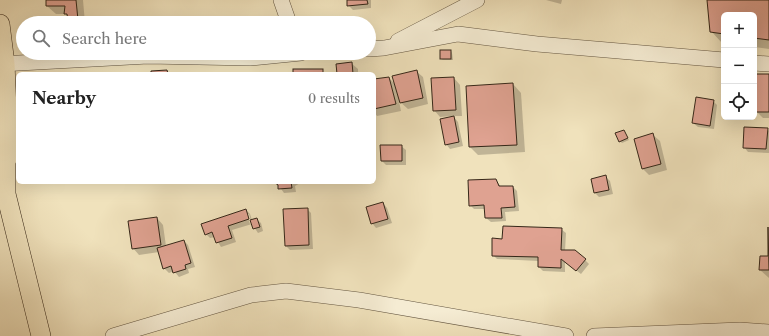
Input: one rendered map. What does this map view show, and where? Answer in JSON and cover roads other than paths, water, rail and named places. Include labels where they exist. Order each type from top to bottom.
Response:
[{"type":"main road","points":[[0,24],[4,159],[1,188],[41,336]]},
{"type":"street","points":[[281,0],[287,16]]},
{"type":"street","points":[[384,48],[477,0]]},
{"type":"street","points":[[376,49],[458,34],[537,44],[721,60]]},
{"type":"street","points":[[2,64],[75,60]]},
{"type":"street","points":[[757,63],[769,64]]},
{"type":"street","points":[[113,336],[251,295],[286,291],[359,300],[566,336]]},
{"type":"street","points":[[594,336],[740,330],[769,332]]}]
